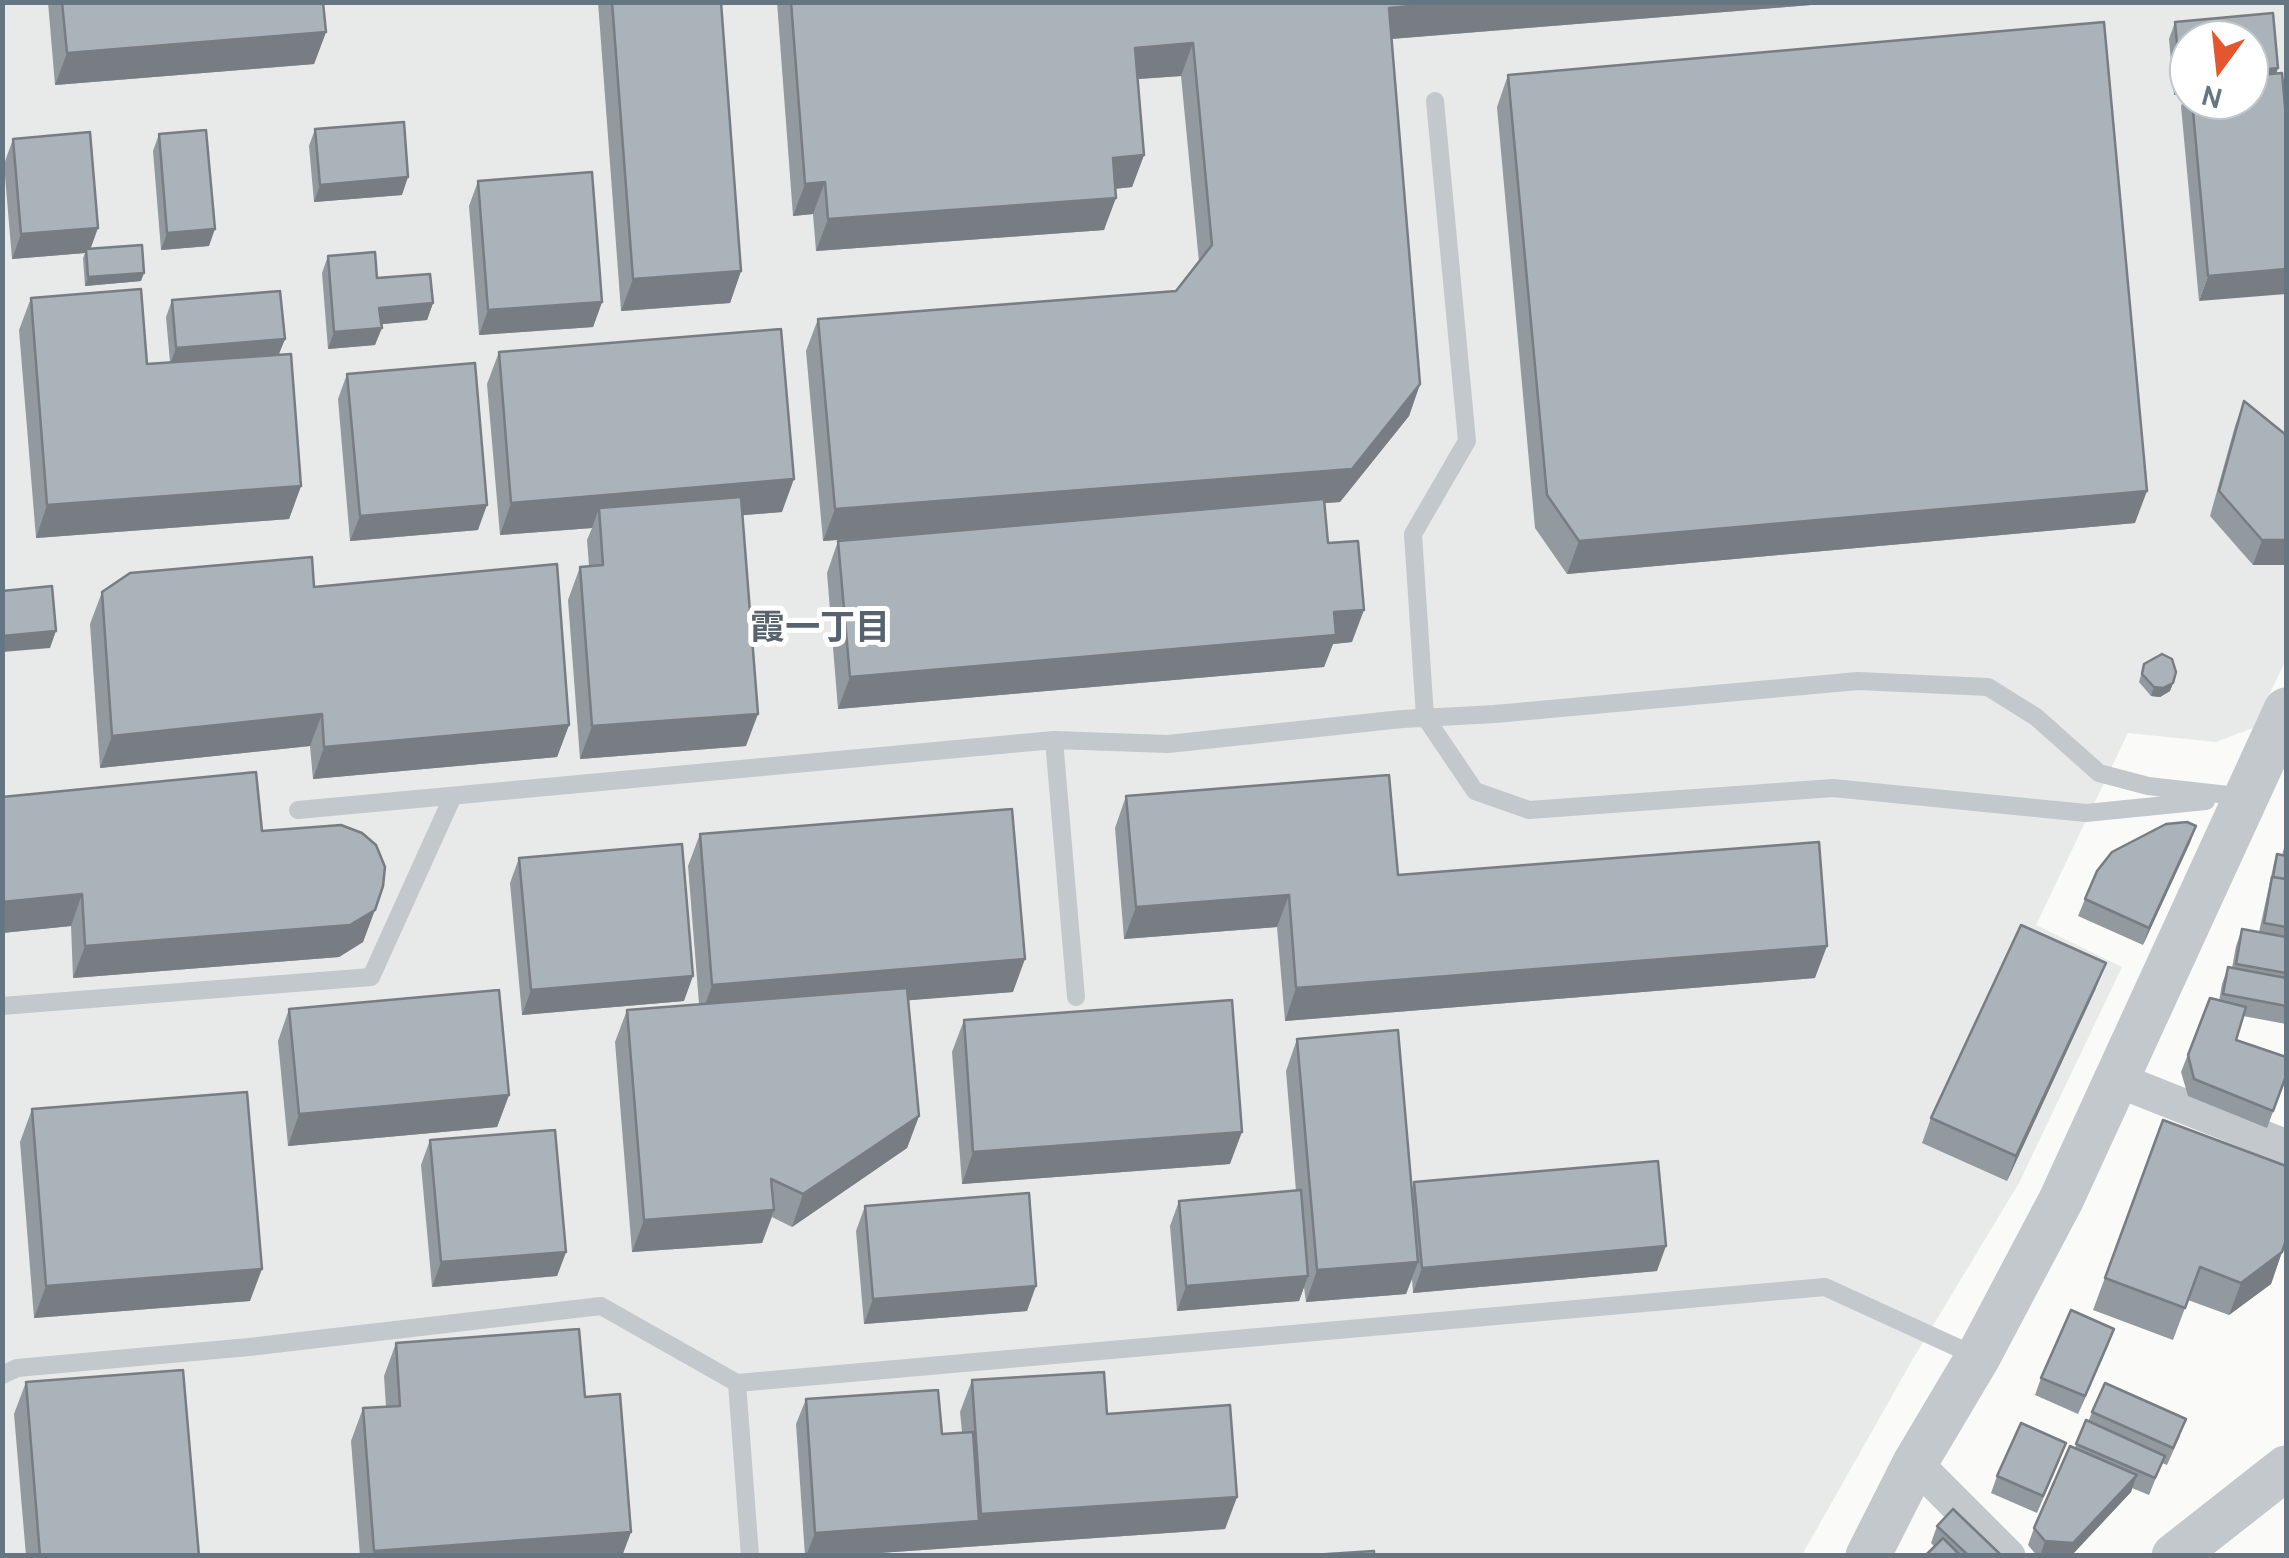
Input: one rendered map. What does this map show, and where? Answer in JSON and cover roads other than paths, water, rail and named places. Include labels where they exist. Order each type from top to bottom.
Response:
[{"type":"street","points":[[1868,1556],[1914,1463],[1978,1357],[2061,1200],[2118,1080],[2266,795],[2286,710]]},
{"type":"street","points":[[2118,1080],[2286,1147]]},
{"type":"street","points":[[1914,1463],[2008,1556]]},
{"type":"street","points":[[2174,1556],[2286,1468]]},
{"type":"lane","points":[[1435,101],[1466,441],[1413,534],[1425,717],[1475,791],[1528,810],[1833,788],[2086,814],[2266,795]]},
{"type":"lane","points":[[298,810],[1054,740],[1168,744],[1425,717],[1858,681],[1988,687],[2036,717],[2099,773],[2148,786],[2266,795]]},
{"type":"lane","points":[[1054,740],[1076,998]]},
{"type":"lane","points":[[2,1006],[371,977],[453,796]]},
{"type":"lane","points":[[2,1375],[17,1368],[601,1306],[737,1383],[1825,1287],[1978,1357]]},
{"type":"lane","points":[[737,1383],[750,1556]]},
{"type":"district","name":"霞一丁目","points":[[820,629]]}]
